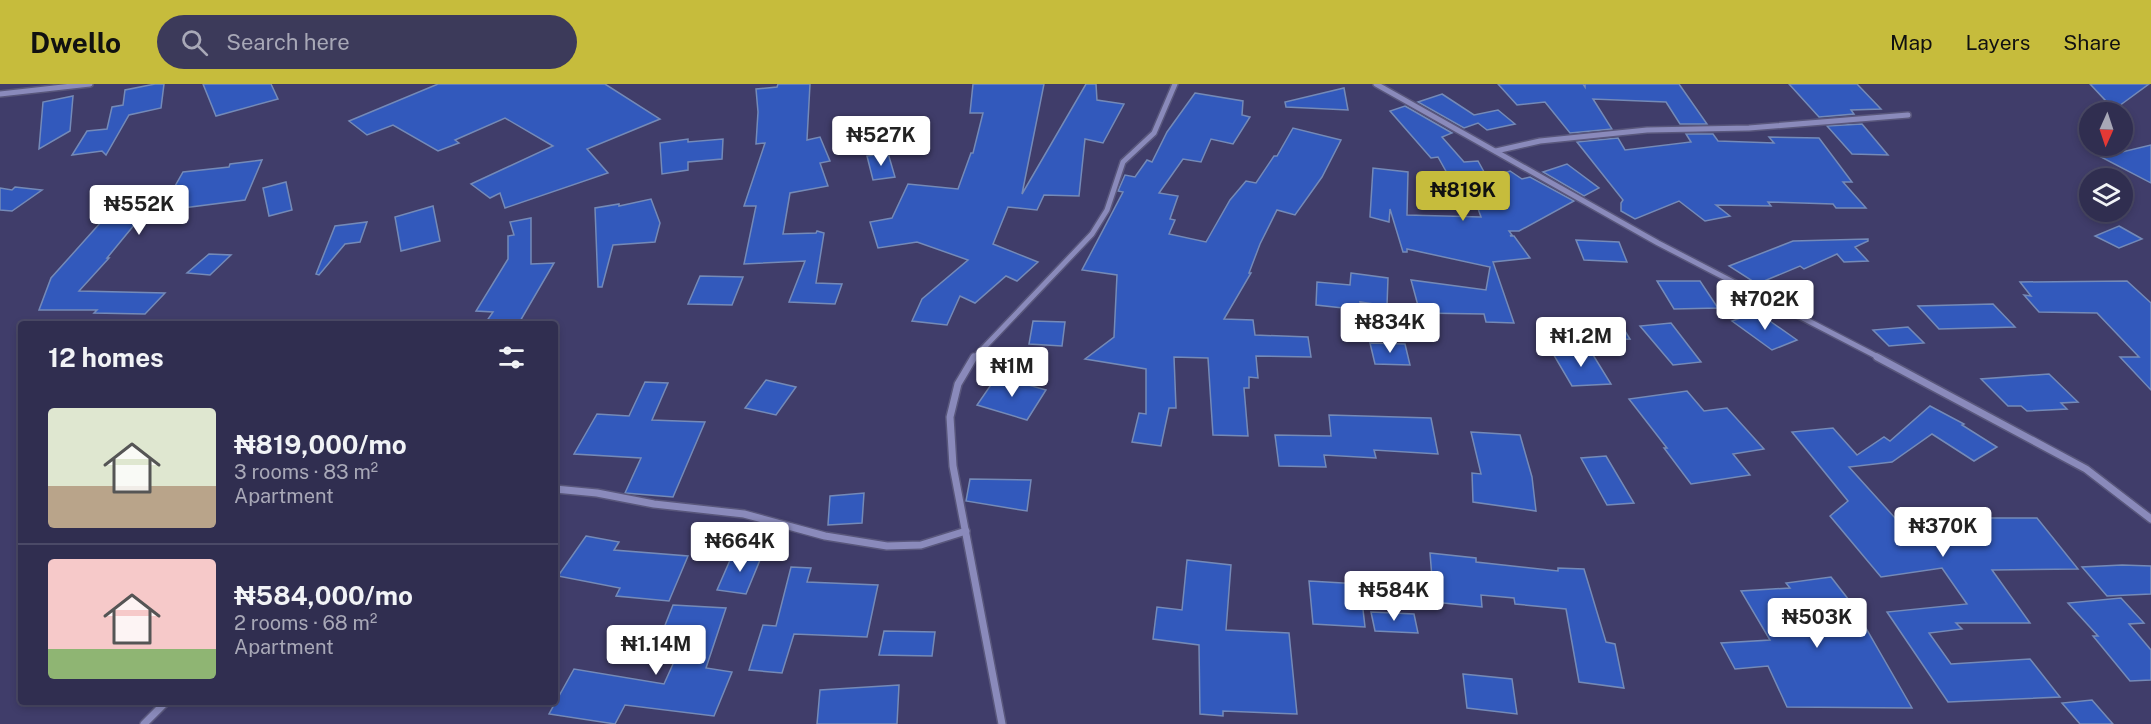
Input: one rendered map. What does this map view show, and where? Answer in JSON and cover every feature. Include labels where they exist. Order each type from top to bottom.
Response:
[{"type":"street","points":[[0,94],[90,84]]},
{"type":"street","points":[[1002,724],[953,466],[950,417],[958,384],[975,356],[1092,234],[1107,210],[1123,162],[1154,133],[1175,84]]},
{"type":"street","points":[[1376,84],[1658,243],[1950,395],[2086,469],[2151,519]]},
{"type":"street","points":[[1496,151],[1540,141],[1647,130],[1749,128],[1908,115]]},
{"type":"street","points":[[558,489],[597,493],[654,504],[744,514],[825,536],[887,546],[921,545],[966,531]]},
{"type":"street","points":[[144,724],[163,705]]},
{"type":"building","points":[[164,84],[161,108],[129,115],[106,155],[102,151],[72,155],[87,131],[107,129],[112,107],[123,105],[125,90]]},
{"type":"building","points":[[203,84],[271,84],[278,99],[216,116]]},
{"type":"building","points":[[438,84],[605,84],[660,119],[587,149],[608,173],[505,208],[500,193],[490,198],[471,184],[553,146],[505,118],[455,140],[459,143],[438,151],[393,125],[367,135],[349,121]]},
{"type":"building","points":[[778,84],[810,84],[807,140],[820,137],[830,161],[820,163],[828,186],[790,193],[783,234],[816,233],[817,231],[824,233],[816,283],[842,284],[835,304],[789,302],[805,261],[744,264],[756,206],[744,206],[765,143],[756,144],[758,112],[756,89],[777,87]]},
{"type":"building","points":[[973,84],[1044,84],[1022,194],[1086,84],[1096,84],[1097,100],[1124,104],[1103,143],[1085,139],[1079,196],[1044,195],[1037,210],[1008,207],[993,244],[1038,262],[1017,281],[1006,276],[975,303],[960,296],[947,325],[912,321],[922,299],[968,260],[917,242],[878,248],[870,222],[892,218],[908,184],[958,189],[971,153],[973,153],[983,113],[970,113]]},
{"type":"building","points":[[1498,84],[1583,84],[1585,87],[1585,84],[1679,84],[1707,124],[1680,124],[1666,102],[1593,99],[1612,129],[1570,133],[1545,102],[1517,105]]},
{"type":"building","points":[[1789,84],[1857,84],[1881,109],[1851,110],[1854,114],[1819,117]]},
{"type":"building","points":[[2090,84],[2149,84],[2124,102],[2106,101]]},
{"type":"building","points":[[1344,88],[1348,110],[1286,107],[1285,102]]},
{"type":"building","points":[[1195,93],[1243,101],[1242,115],[1250,117],[1233,144],[1211,139],[1201,162],[1183,159],[1159,193],[1178,196],[1170,219],[1175,220],[1169,234],[1206,242],[1230,200],[1246,181],[1256,183],[1274,156],[1277,156],[1293,128],[1341,140],[1322,177],[1295,215],[1277,210],[1260,244],[1249,273],[1251,273],[1224,319],[1253,320],[1255,335],[1308,337],[1311,357],[1256,356],[1258,378],[1249,377],[1249,388],[1244,388],[1248,436],[1213,435],[1208,358],[1174,357],[1176,408],[1169,408],[1161,446],[1132,442],[1139,413],[1146,414],[1146,369],[1085,359],[1114,337],[1117,275],[1082,270],[1123,192],[1118,191],[1125,175],[1135,177],[1147,160],[1152,162],[1167,132]]},
{"type":"building","points":[[1442,94],[1474,115],[1498,110],[1515,124],[1487,130],[1478,123],[1464,128],[1418,102]]},
{"type":"building","points":[[73,96],[70,131],[39,149],[43,102]]},
{"type":"building","points":[[1405,106],[1452,133],[1442,137],[1464,162],[1478,161],[1488,179],[1510,171],[1522,179],[1530,177],[1574,201],[1519,231],[1509,231],[1512,235],[1510,236],[1514,236],[1530,258],[1493,262],[1514,323],[1486,322],[1484,314],[1420,313],[1411,280],[1486,290],[1490,267],[1407,249],[1407,252],[1403,252],[1390,209],[1389,222],[1370,217],[1373,168],[1408,172],[1407,215],[1481,217],[1468,181],[1452,182],[1438,157],[1431,158],[1390,111]]},
{"type":"building","points":[[1862,124],[1888,155],[1852,154],[1827,126]]},
{"type":"building","points":[[1686,134],[1713,134],[1718,141],[1774,143],[1769,137],[1819,138],[1852,182],[1843,182],[1866,208],[1836,208],[1833,204],[1768,202],[1771,206],[1716,205],[1730,216],[1705,221],[1679,201],[1635,219],[1621,211],[1623,200],[1577,142],[1618,138],[1625,150],[1691,142]]},
{"type":"building","points":[[688,139],[688,142],[723,139],[722,159],[688,162],[688,170],[662,174],[660,143]]},
{"type":"building","points":[[2151,145],[2151,183],[2133,174],[2133,168],[2122,168],[2101,157],[2133,156],[2133,149]]},
{"type":"building","points":[[888,153],[895,177],[873,180],[867,156]]},
{"type":"building","points":[[262,160],[245,200],[144,213],[107,258],[109,258],[79,291],[165,293],[145,314],[94,313],[97,310],[39,310],[51,278],[110,212],[105,212],[122,190],[175,186],[183,172],[229,167],[230,164]]},
{"type":"building","points":[[1567,164],[1599,188],[1584,196],[1543,172]]},
{"type":"building","points":[[286,182],[292,210],[269,216],[263,188]]},
{"type":"building","points":[[15,187],[42,190],[12,211],[0,210],[0,188],[12,190]]},
{"type":"building","points":[[651,199],[660,223],[655,242],[613,245],[602,287],[598,287],[595,208],[619,204],[619,206]]},
{"type":"building","points":[[433,206],[440,241],[401,251],[395,217]]},
{"type":"building","points":[[531,218],[531,264],[554,263],[520,321],[487,321],[493,312],[476,311],[508,259],[508,236],[514,235],[510,222]]},
{"type":"building","points":[[367,222],[360,242],[345,244],[319,275],[316,274],[335,226]]},
{"type":"building","points":[[2119,226],[2142,239],[2119,248],[2095,236]]},
{"type":"building","points":[[1868,239],[1855,247],[1868,261],[1844,262],[1837,254],[1804,269],[1800,266],[1757,284],[1729,266],[1793,241]]},
{"type":"building","points":[[1576,240],[1619,242],[1627,262],[1584,260]]},
{"type":"building","points":[[209,254],[231,255],[210,275],[187,273]]},
{"type":"building","points":[[1351,273],[1388,278],[1387,306],[1360,302],[1361,310],[1316,305],[1317,282],[1350,285]]},
{"type":"building","points":[[700,276],[743,277],[732,305],[688,304]]},
{"type":"building","points":[[1657,281],[1700,281],[1718,308],[1674,309]]},
{"type":"building","points":[[2127,281],[2151,303],[2151,390],[2120,357],[2139,357],[2097,313],[2039,312],[2024,295],[2031,296],[2020,282]]},
{"type":"building","points":[[1993,304],[2015,327],[1939,329],[1918,306]]},
{"type":"building","points":[[1757,312],[1797,340],[1772,350],[1732,321]]},
{"type":"building","points":[[1617,318],[1630,339],[1573,341],[1562,319]]},
{"type":"building","points":[[1033,321],[1065,322],[1062,346],[1029,344]]},
{"type":"building","points":[[1671,323],[1701,362],[1673,365],[1640,326]]},
{"type":"building","points":[[1908,327],[1924,343],[1889,346],[1873,330]]},
{"type":"building","points":[[1370,343],[1405,344],[1410,365],[1375,364]]},
{"type":"building","points":[[1590,350],[1611,384],[1572,386],[1552,352]]},
{"type":"building","points":[[2049,374],[2078,402],[2061,403],[2067,409],[2027,411],[2021,406],[2008,406],[1981,379]]},
{"type":"building","points":[[997,376],[1046,390],[1027,420],[977,405]]},
{"type":"building","points":[[766,380],[796,387],[776,415],[745,408]]},
{"type":"building","points":[[645,382],[668,383],[652,420],[705,422],[673,497],[625,493],[641,458],[574,454],[597,414],[629,416]]},
{"type":"building","points":[[1687,391],[1704,411],[1727,408],[1764,449],[1733,454],[1750,475],[1691,484],[1664,448],[1667,448],[1629,399]]},
{"type":"building","points":[[1930,406],[1964,424],[1962,425],[1997,447],[1974,461],[1932,434],[1892,462],[1849,467],[1905,529],[1985,518],[2037,518],[2078,569],[1992,570],[2030,623],[1956,623],[1962,629],[1929,633],[1951,664],[2030,659],[2060,697],[1948,702],[1887,612],[1967,604],[1942,568],[1881,577],[1830,516],[1848,501],[1792,432],[1833,428],[1857,455],[1884,437],[1890,441]]},
{"type":"building","points":[[1329,415],[1431,418],[1438,454],[1374,450],[1376,458],[1324,455],[1326,467],[1279,466],[1275,435],[1331,436]]},
{"type":"building","points":[[1471,432],[1520,435],[1532,477],[1536,511],[1473,502],[1472,473],[1481,474]]},
{"type":"building","points":[[1606,456],[1634,503],[1607,505],[1581,458]]},
{"type":"building","points":[[970,479],[1031,480],[1027,511],[966,501]]},
{"type":"building","points":[[864,493],[862,523],[828,525],[830,496]]},
{"type":"building","points":[[586,536],[619,542],[614,550],[688,556],[669,601],[616,596],[620,588],[558,576]]},
{"type":"building","points":[[734,551],[762,555],[746,594],[717,590]]},
{"type":"building","points":[[1430,553],[1476,558],[1476,562],[1558,571],[1558,568],[1584,569],[1606,642],[1615,644],[1624,688],[1579,682],[1566,609],[1515,604],[1514,598],[1481,595],[1482,607],[1434,602]]},
{"type":"building","points":[[1187,560],[1231,565],[1226,630],[1289,633],[1297,714],[1223,711],[1223,716],[1200,714],[1199,645],[1153,639],[1157,607],[1182,610]]},
{"type":"building","points":[[2151,566],[2151,594],[2107,596],[2082,567]]},
{"type":"building","points":[[791,567],[811,568],[807,582],[878,585],[867,637],[794,634],[782,673],[749,670],[763,625],[776,626]]},
{"type":"building","points":[[1831,577],[1852,604],[1912,708],[1787,707],[1768,666],[1735,669],[1721,643],[1770,640],[1741,591],[1790,588],[1786,583]]},
{"type":"building","points":[[1309,581],[1360,584],[1365,627],[1313,624]]},
{"type":"building","points":[[2121,598],[2144,623],[2129,624],[2151,650],[2151,680],[2130,681],[2093,636],[2098,636],[2068,603]]},
{"type":"building","points":[[673,605],[726,608],[706,668],[732,672],[714,716],[625,705],[615,724],[549,714],[554,705],[558,705],[558,698],[574,669],[664,684],[682,644],[658,643]]},
{"type":"building","points":[[1371,612],[1414,614],[1418,633],[1375,631]]},
{"type":"building","points":[[884,631],[935,632],[932,656],[879,655]]},
{"type":"building","points":[[1463,674],[1512,679],[1517,714],[1467,708]]},
{"type":"building","points":[[899,685],[897,724],[817,724],[820,690]]},
{"type":"building","points":[[2092,700],[2113,724],[2080,724],[2062,703]]}]
